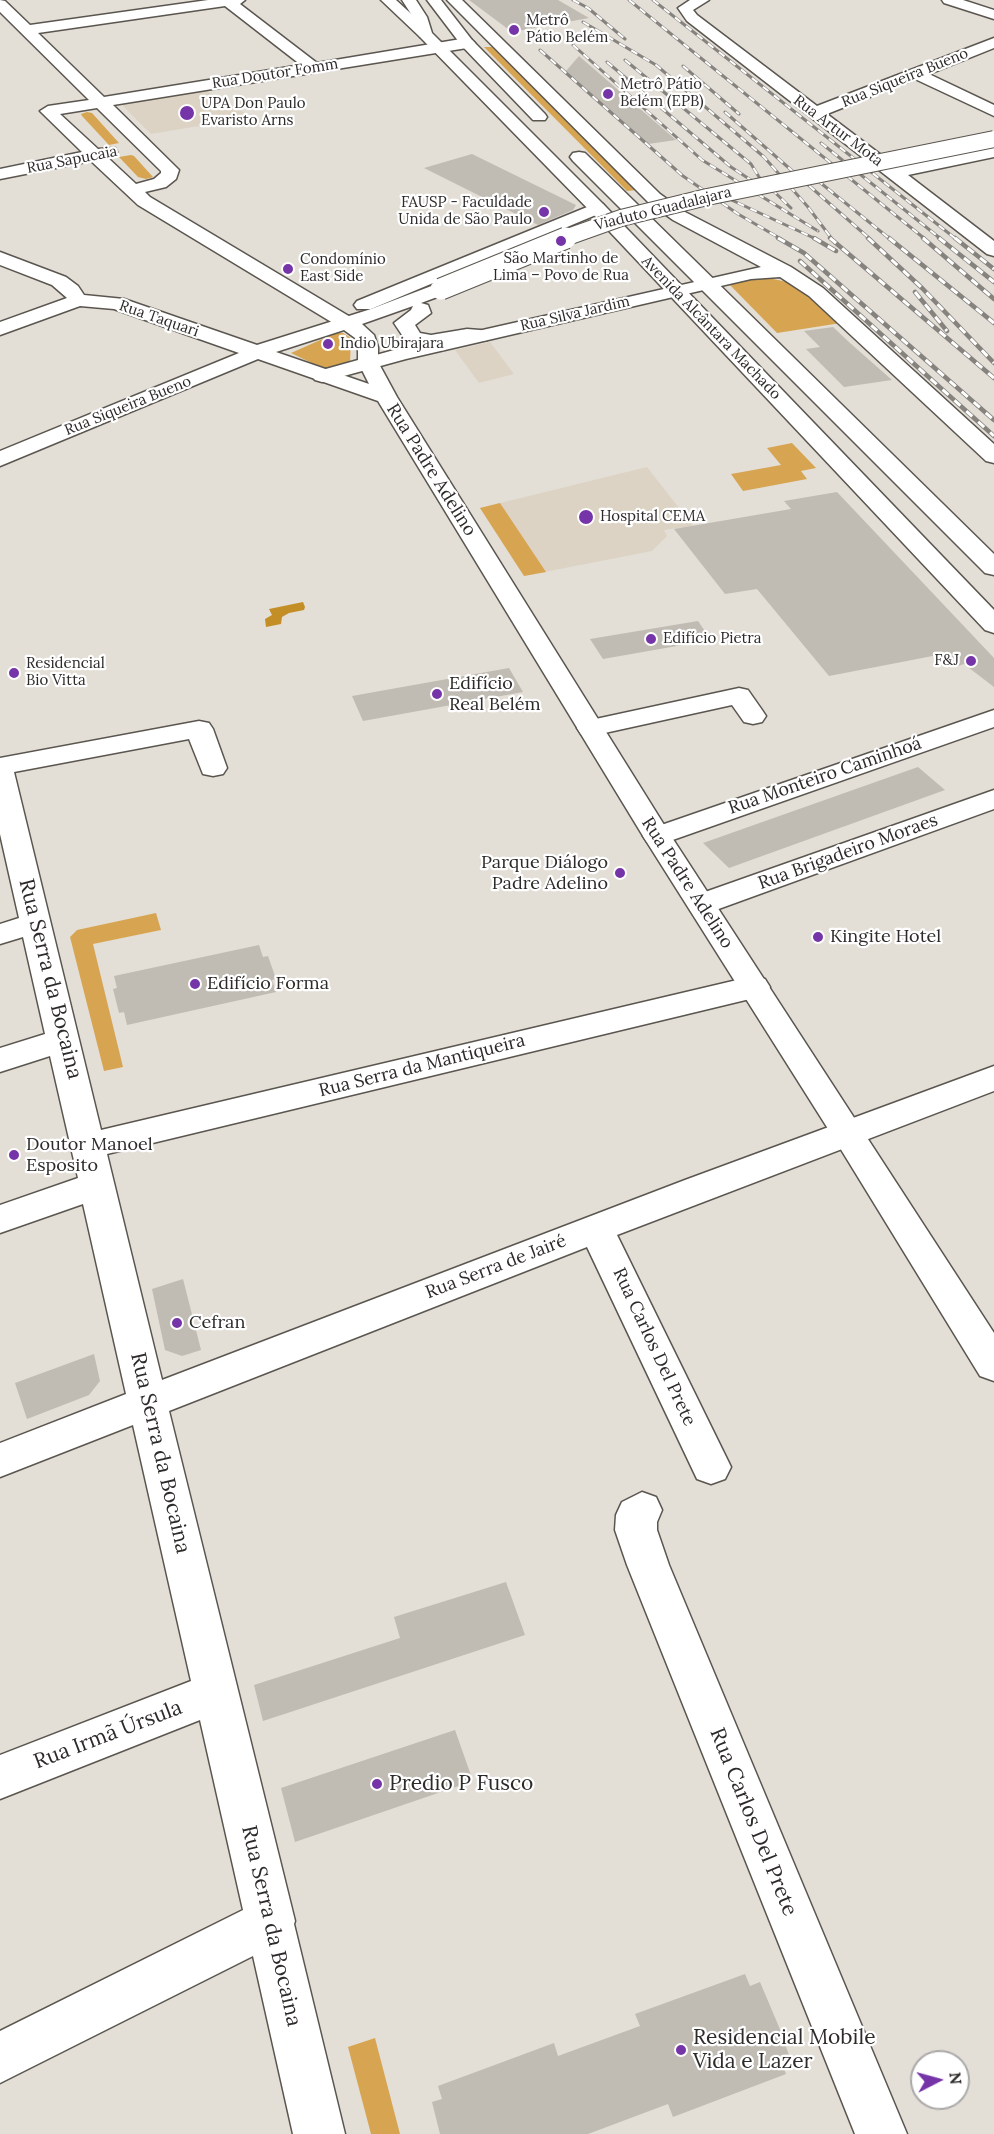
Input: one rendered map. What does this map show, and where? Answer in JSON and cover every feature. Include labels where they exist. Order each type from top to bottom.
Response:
[{"type":"main road","points":[[28,30],[231,0],[314,68]]},
{"type":"main road","name":"Avenida Alcântara Machado","points":[[388,0],[425,34],[597,208],[994,625]]},
{"type":"main road","name":"Avenida Alcântara Machado","points":[[409,0],[420,17],[425,34]]},
{"type":"main road","points":[[434,0],[463,38],[549,128]]},
{"type":"main road","points":[[454,0],[654,198],[679,216],[784,271],[816,291],[994,456]]},
{"type":"main road","name":"Rua Artur Mota","points":[[702,0],[684,8],[703,28],[994,250]]},
{"type":"main road","points":[[949,0],[994,15]]},
{"type":"main road","points":[[0,4],[170,171],[170,175],[160,183],[131,190]]},
{"type":"main road","points":[[463,38],[476,20]]},
{"type":"main road","name":"Rua Doutor Fomm","points":[[94,155],[48,111],[438,48],[463,38]]},
{"type":"main road","name":"Rua Siqueira Bueno","points":[[815,113],[994,43]]},
{"type":"main road","points":[[917,74],[991,108]]},
{"type":"main road","points":[[872,156],[994,131]]},
{"type":"main road","name":"Viaduto Guadalajara","points":[[368,355],[383,329],[399,318],[421,309],[448,291],[580,232],[621,218],[707,197],[994,139]]},
{"type":"main road","name":"Avenida Alcântara Machado","points":[[566,144],[994,568]]},
{"type":"main road","name":"Rua Sapucaia","points":[[0,174],[144,145]]},
{"type":"main road","name":"Viaduto Guadalajara","points":[[312,332],[448,291],[587,237],[651,216],[994,146]]},
{"type":"main road","points":[[894,173],[994,152]]},
{"type":"main road","points":[[94,155],[144,201],[345,322]]},
{"type":"main road","points":[[364,305],[597,208]]},
{"type":"main road","points":[[962,226],[986,221]]},
{"type":"main road","points":[[0,258],[59,281],[71,290],[78,300],[0,329]]},
{"type":"main road","name":"Rua Silva Jardim","points":[[322,376],[368,355],[480,336],[751,273],[784,271]]},
{"type":"main road","name":"Rua Taquari","points":[[78,300],[123,305],[322,376],[386,396]]},
{"type":"main road","points":[[312,332],[320,319],[317,306]]},
{"type":"main road","points":[[421,309],[421,313],[405,323],[413,337],[431,341],[467,335],[480,336]]},
{"type":"main road","name":"Rua Padre Adelino","points":[[345,322],[361,332],[368,355],[386,396],[657,836],[849,1134],[994,1365]]},
{"type":"main road","name":"Rua Siqueira Bueno","points":[[0,459],[312,332]]},
{"type":"main road","points":[[591,728],[739,696],[753,716]]},
{"type":"main road","name":"Rua Monteiro Caminhoá","points":[[657,836],[994,718]]},
{"type":"main road","points":[[0,766],[199,729],[213,768]]},
{"type":"main road","name":"Rua Serra da Bocaina","points":[[0,772],[319,2134]]},
{"type":"main road","name":"Rua Brigadeiro Moraes","points":[[702,904],[994,799]]},
{"type":"main road","points":[[0,934],[37,924]]},
{"type":"main road","name":"Rua Serra da Mantiqueira","points":[[89,1146],[754,987]]},
{"type":"main road","points":[[0,1060],[64,1040]]},
{"type":"main road","name":"Rua Serra de Jairé","points":[[0,1460],[596,1228],[994,1078]]},
{"type":"main road","points":[[0,1219],[98,1185]]},
{"type":"main road","name":"Rua Carlos Del Prete","points":[[596,1228],[711,1467]]},
{"type":"main road","name":"Rua Carlos Del Prete","points":[[642,1510],[635,1521],[638,1539],[881,2134]]},
{"type":"main road","name":"Rua Irmã Úrsula","points":[[0,1777],[217,1692]]},
{"type":"main road","points":[[0,2058],[270,1921]]},
{"type":"shaded area","points":[[484,47],[492,47],[637,190],[627,191]]},
{"type":"shaded area","name":"UPA Don Paulo Evaristo Arns","points":[[205,90],[252,117],[151,134],[122,105],[126,103]]},
{"type":"shaded area","points":[[92,113],[119,143],[109,145],[82,116],[81,114]]},
{"type":"shaded area","points":[[131,155],[153,177],[146,179],[138,177],[119,157]]},
{"type":"shaded area","points":[[751,278],[769,278],[796,284],[841,323],[777,333],[730,285]]},
{"type":"shaded area","points":[[336,333],[343,333],[351,338],[350,363],[324,369],[291,353]]},
{"type":"shaded area","points":[[490,342],[514,374],[479,383],[455,350]]},
{"type":"shaded area","points":[[792,443],[816,468],[801,471],[807,479],[743,491],[731,474],[781,465],[767,448]]},
{"type":"shaded area","name":"Hospital CEMA","points":[[647,467],[693,526],[664,530],[667,536],[652,551],[524,576],[480,508]]},
{"type":"shaded area","points":[[500,503],[546,572],[524,576],[480,508]]},
{"type":"shaded area","points":[[303,602],[304,610],[282,617],[281,624],[266,627],[265,619],[272,615],[269,609]]},
{"type":"shaded area","points":[[156,913],[161,930],[93,944],[123,1067],[104,1071],[70,937],[77,930]]},
{"type":"shaded area","points":[[375,2038],[400,2134],[371,2134],[348,2047]]},
{"type":"building","points":[[469,0],[558,0],[589,18],[512,32]]},
{"type":"building","name":"Metrô Pátio Belém (EPB)","points":[[579,56],[676,140],[648,144],[566,71]]},
{"type":"building","points":[[472,154],[576,205],[573,210],[538,225],[424,168]]},
{"type":"building","points":[[833,327],[892,380],[844,387],[806,349],[820,347],[804,331]]},
{"type":"building","points":[[837,492],[994,658],[994,687],[964,664],[958,666],[943,654],[829,676],[757,589],[725,594],[674,529],[791,509],[784,501]]},
{"type":"building","name":"Edifício Pietra","points":[[698,621],[711,640],[603,659],[590,639]]},
{"type":"building","name":"Edifício Real Belém","points":[[509,668],[523,692],[363,721],[352,696]]},
{"type":"building","points":[[918,767],[945,790],[729,868],[703,843]]},
{"type":"building","name":"Edifício Forma","points":[[259,945],[263,957],[268,956],[276,979],[272,980],[276,992],[127,1025],[124,1012],[119,1013],[113,989],[117,988],[114,976]]},
{"type":"building","name":"Cefran","points":[[183,1279],[201,1350],[182,1356],[165,1350],[152,1289]]},
{"type":"building","points":[[94,1354],[100,1381],[89,1395],[27,1419],[15,1383]]},
{"type":"building","points":[[506,1582],[525,1635],[263,1721],[254,1685],[400,1638],[394,1617]]},
{"type":"building","name":"Predio P Fusco","points":[[455,1730],[473,1781],[295,1842],[281,1788]]},
{"type":"building","name":"Residencial Mobile Vida e Lazer","points":[[745,1974],[750,1986],[760,1982],[779,2027],[790,2058],[781,2061],[786,2074],[673,2117],[668,2104],[588,2134],[440,2134],[432,2102],[442,2099],[438,2086],[554,2043],[558,2056],[640,2026],[635,2014]]},
{"type":"railway","points":[[573,0],[588,8],[625,39]]},
{"type":"railway","points":[[629,0],[925,239]]},
{"type":"railway","points":[[653,0],[956,239]]},
{"type":"railway","points":[[583,22],[656,65],[764,157],[808,207],[832,239]]},
{"type":"railway","points":[[573,45],[702,160],[818,231]]},
{"type":"railway","points":[[540,50],[683,176],[738,214],[781,239]]},
{"type":"railway","points":[[625,60],[751,164],[759,177],[791,208]]},
{"type":"railway","points":[[607,62],[731,167],[763,188]]},
{"type":"railway","points":[[683,66],[739,114]]},
{"type":"railway","points":[[725,112],[870,239]]},
{"type":"railway","points":[[821,143],[941,239]]},
{"type":"railway","points":[[817,180],[890,239]]},
{"type":"railway","points":[[725,197],[815,238]]},
{"type":"railway","points":[[778,238],[804,253],[994,420]]},
{"type":"railway","points":[[815,238],[836,251]]},
{"type":"railway","points":[[830,238],[994,378]]},
{"type":"railway","points":[[868,238],[922,288],[994,363]]},
{"type":"railway","points":[[889,238],[994,323]]},
{"type":"railway","points":[[923,238],[994,299]]},
{"type":"railway","points":[[939,238],[994,282]]},
{"type":"railway","points":[[955,238],[994,269]]},
{"type":"railway","points":[[800,261],[994,436]]},
{"type":"railway","points":[[915,292],[947,331]]},
{"type":"place","name":"Metrô Pátio Belém","points":[[514,30]]},
{"type":"place","name":"Metrô Pátio Belém (EPB)","points":[[608,94]]},
{"type":"place","name":"UPA Don Paulo Evaristo Arns","points":[[187,113]]},
{"type":"place","name":"FAUSP - Faculdade Unida de São Paulo","points":[[544,212]]},
{"type":"place","name":"São Martinho de Lima – Povo de Rua","points":[[561,241]]},
{"type":"place","name":"Condomínio East Side","points":[[288,269]]},
{"type":"place","name":"Indio Ubirajara","points":[[328,344]]},
{"type":"place","name":"Hospital CEMA","points":[[586,517]]},
{"type":"place","name":"Edifício Pietra","points":[[651,639]]},
{"type":"place","name":"F&J","points":[[971,661]]},
{"type":"place","name":"Residencial Bio Vitta","points":[[14,673]]},
{"type":"place","name":"Edifício Real Belém","points":[[437,694]]},
{"type":"place","name":"Parque Diálogo Padre Adelino","points":[[620,873]]},
{"type":"place","name":"Kingite Hotel","points":[[818,937]]},
{"type":"place","name":"Edifício Forma","points":[[195,984]]},
{"type":"place","name":"Doutor Manoel Esposito","points":[[14,1155]]},
{"type":"place","name":"Cefran","points":[[177,1323]]},
{"type":"place","name":"Predio P Fusco","points":[[377,1784]]},
{"type":"place","name":"Residencial Mobile Vida e Lazer","points":[[681,2050]]}]
